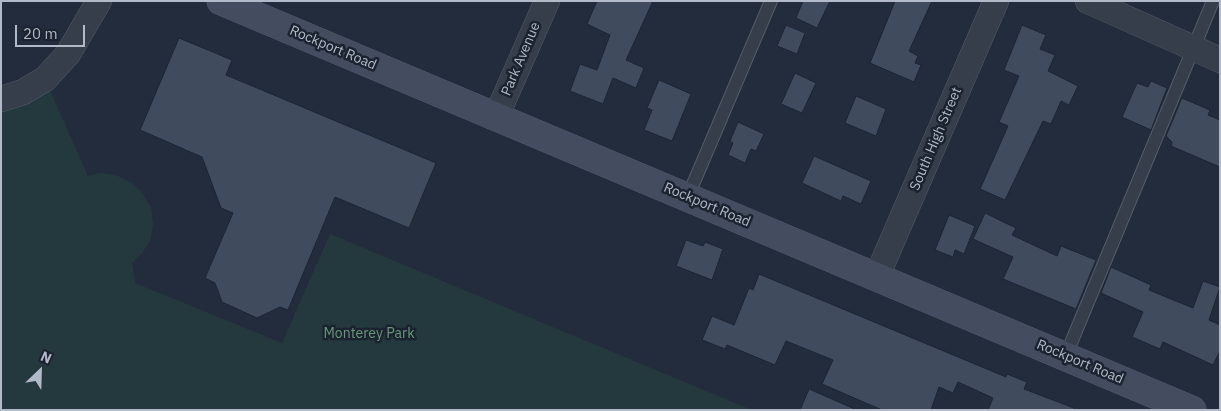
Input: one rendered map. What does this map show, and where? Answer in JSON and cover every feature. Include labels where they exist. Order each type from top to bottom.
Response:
[{"type":"street","points":[[1,99],[23,92],[45,79],[68,54],[99,1]]},
{"type":"street","name":"Rockport Road","points":[[221,1],[1066,355],[1192,410]]},
{"type":"street","name":"Park Avenue","points":[[496,117],[546,1]]},
{"type":"street","name":"South High Street","points":[[876,276],[996,1]]},
{"type":"street","points":[[1088,1],[1220,60]]},
{"type":"lane","points":[[688,196],[771,1]]},
{"type":"lane","points":[[1066,355],[1213,1]]},
{"type":"green space","name":"Monterey Park","points":[[45,79],[88,176],[101,173],[118,176],[132,183],[143,194],[151,207],[153,223],[151,239],[143,252],[132,263],[135,283],[282,343],[330,234],[752,410],[1,410],[1,99]]},
{"type":"building","points":[[597,1],[653,1],[626,60],[644,68],[636,88],[613,78],[603,104],[570,91],[580,64],[597,70],[610,35],[587,24]]},
{"type":"building","points":[[803,1],[830,1],[817,28],[796,18]]},
{"type":"building","points":[[895,1],[932,1],[909,51],[918,56],[915,63],[921,65],[914,82],[870,63]]},
{"type":"building","points":[[786,25],[805,33],[797,54],[777,46]]},
{"type":"building","points":[[1022,25],[1046,35],[1040,49],[1055,55],[1048,71],[1078,86],[1069,105],[1061,101],[1051,124],[1043,121],[1005,200],[980,189],[1008,126],[999,122],[1019,76],[1004,70]]},
{"type":"building","points":[[179,38],[232,60],[226,75],[436,163],[409,228],[335,197],[288,310],[280,307],[257,318],[222,302],[215,283],[205,278],[233,213],[221,208],[202,157],[140,130]]},
{"type":"building","points":[[795,73],[816,83],[802,113],[781,104]]},
{"type":"building","points":[[659,80],[691,94],[672,141],[644,130],[652,110],[647,108]]},
{"type":"building","points":[[1151,81],[1167,88],[1151,130],[1122,117],[1137,83],[1148,87]]},
{"type":"building","points":[[856,96],[886,109],[876,136],[845,123]]},
{"type":"building","points":[[1182,98],[1210,110],[1208,115],[1220,120],[1220,167],[1171,146],[1172,142],[1166,136]]},
{"type":"building","points":[[738,122],[764,134],[756,151],[751,149],[745,163],[728,155],[733,143],[730,141]]},
{"type":"building","points":[[814,156],[871,181],[861,204],[843,196],[841,201],[802,183]]},
{"type":"building","points":[[985,213],[1016,228],[1012,235],[1057,256],[1061,246],[1096,260],[1076,309],[1003,279],[1013,257],[973,239]]},
{"type":"building","points":[[949,215],[975,226],[964,254],[955,250],[953,257],[935,250]]},
{"type":"building","points":[[686,240],[703,246],[705,242],[723,249],[712,280],[676,266]]},
{"type":"building","points":[[1111,267],[1151,285],[1149,290],[1193,308],[1203,281],[1220,287],[1209,320],[1220,325],[1220,351],[1213,365],[1163,342],[1160,349],[1132,337],[1143,312],[1101,293]]},
{"type":"building","points":[[759,274],[1006,377],[1007,374],[1027,382],[1024,389],[1074,408],[1073,410],[988,410],[993,398],[958,382],[953,393],[939,387],[931,410],[882,410],[822,384],[833,360],[786,341],[775,365],[727,345],[725,349],[702,340],[712,316],[734,325],[749,288],[753,290]]},
{"type":"building","points":[[809,389],[857,410],[800,410]]}]
